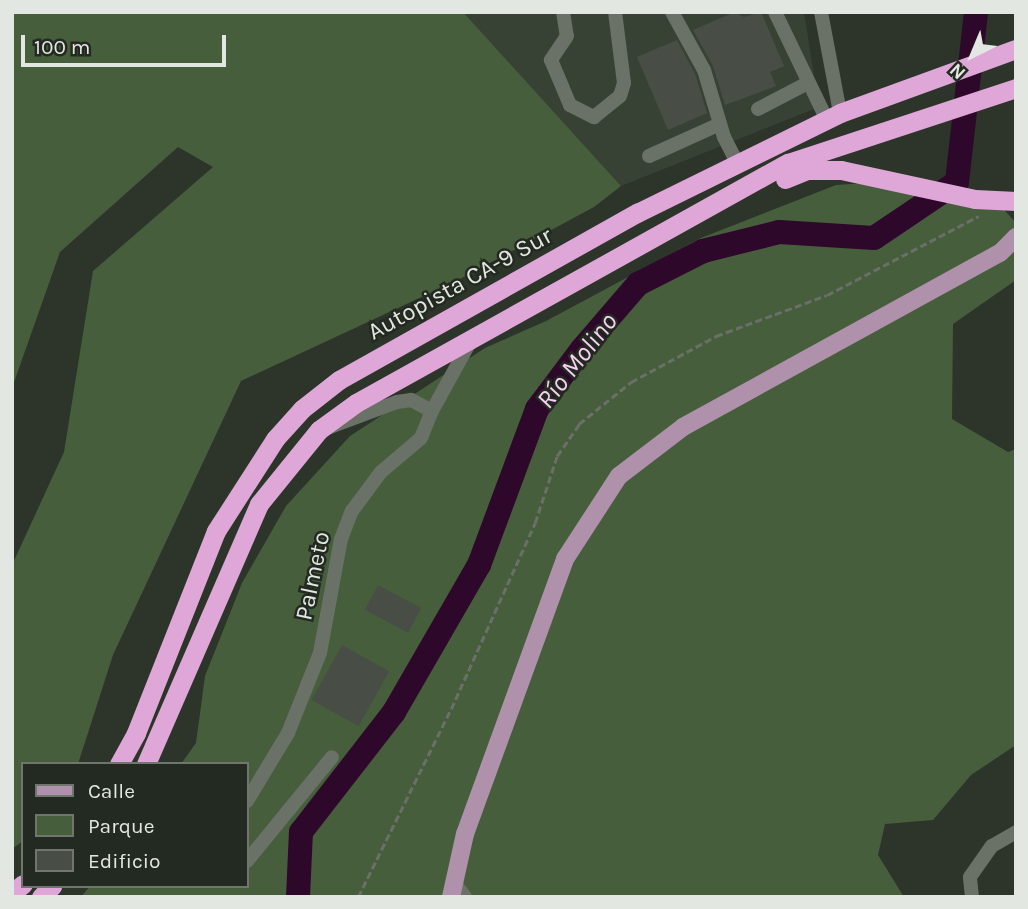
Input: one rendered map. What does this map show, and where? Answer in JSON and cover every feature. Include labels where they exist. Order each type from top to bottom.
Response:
[{"type":"highway","name":"Autopista CA-9 Sur","points":[[119,762],[136,733],[216,531],[275,439],[302,409],[339,380],[458,312],[737,163],[834,117],[1016,49]]},
{"type":"highway","points":[[147,762],[260,504],[319,430],[356,403],[678,223],[808,156],[1016,88]]},
{"type":"highway","points":[[678,223],[807,170],[892,178],[975,199],[1006,200],[1016,189]]},
{"type":"main road","points":[[457,892],[465,834],[565,559],[619,476],[683,427],[1000,253],[1016,237]]},
{"type":"street","points":[[563,12],[568,36],[551,60],[570,105],[594,117],[620,96],[624,83],[615,12]]},
{"type":"street","points":[[672,12],[700,61],[720,124],[737,163]]},
{"type":"street","points":[[775,12],[806,85],[834,117]]},
{"type":"street","points":[[821,12],[834,117]]},
{"type":"street","points":[[758,109],[806,85]]},
{"type":"street","points":[[649,156],[720,124]]},
{"type":"street","name":"Palmeto","points":[[248,799],[288,733],[320,653],[341,539],[352,511],[381,472],[421,438],[456,361],[474,337]]},
{"type":"street","points":[[319,430],[397,402],[411,400],[432,411]]},
{"type":"street","points":[[248,860],[332,757]]},
{"type":"street","points":[[972,897],[970,877],[992,846],[1015,832]]},
{"type":"shaded area","points":[[463,12],[804,12],[819,107],[621,186]]},
{"type":"green space","points":[[12,12],[463,12],[621,186],[594,207],[458,280],[241,381],[113,655],[79,762],[21,762],[21,842],[12,849],[12,565],[64,452],[93,271],[213,167],[178,147],[60,252],[12,388]]},
{"type":"green space","points":[[882,182],[988,192],[1016,223],[1016,280],[953,324],[952,419],[1008,452],[1016,449],[1016,745],[971,775],[933,820],[885,824],[878,855],[904,897],[81,897],[88,888],[248,888],[248,762],[182,762],[196,743],[205,676],[242,583],[286,506],[350,436],[485,348],[546,321],[701,238],[836,185]]},
{"type":"building","points":[[735,12],[744,17],[761,12],[784,66],[770,72],[776,86],[725,105],[713,66],[693,30]]},
{"type":"building","points":[[677,40],[695,74],[707,113],[668,130],[637,57]]},
{"type":"building","points":[[378,585],[421,608],[408,633],[365,610]]},
{"type":"building","points":[[342,645],[389,671],[359,726],[311,700]]},
{"type":"waterway","name":"Río Molino","points":[[298,897],[301,832],[394,712],[479,565],[537,409],[582,349],[638,284],[703,251],[779,232],[874,238],[957,182],[976,12]]}]
